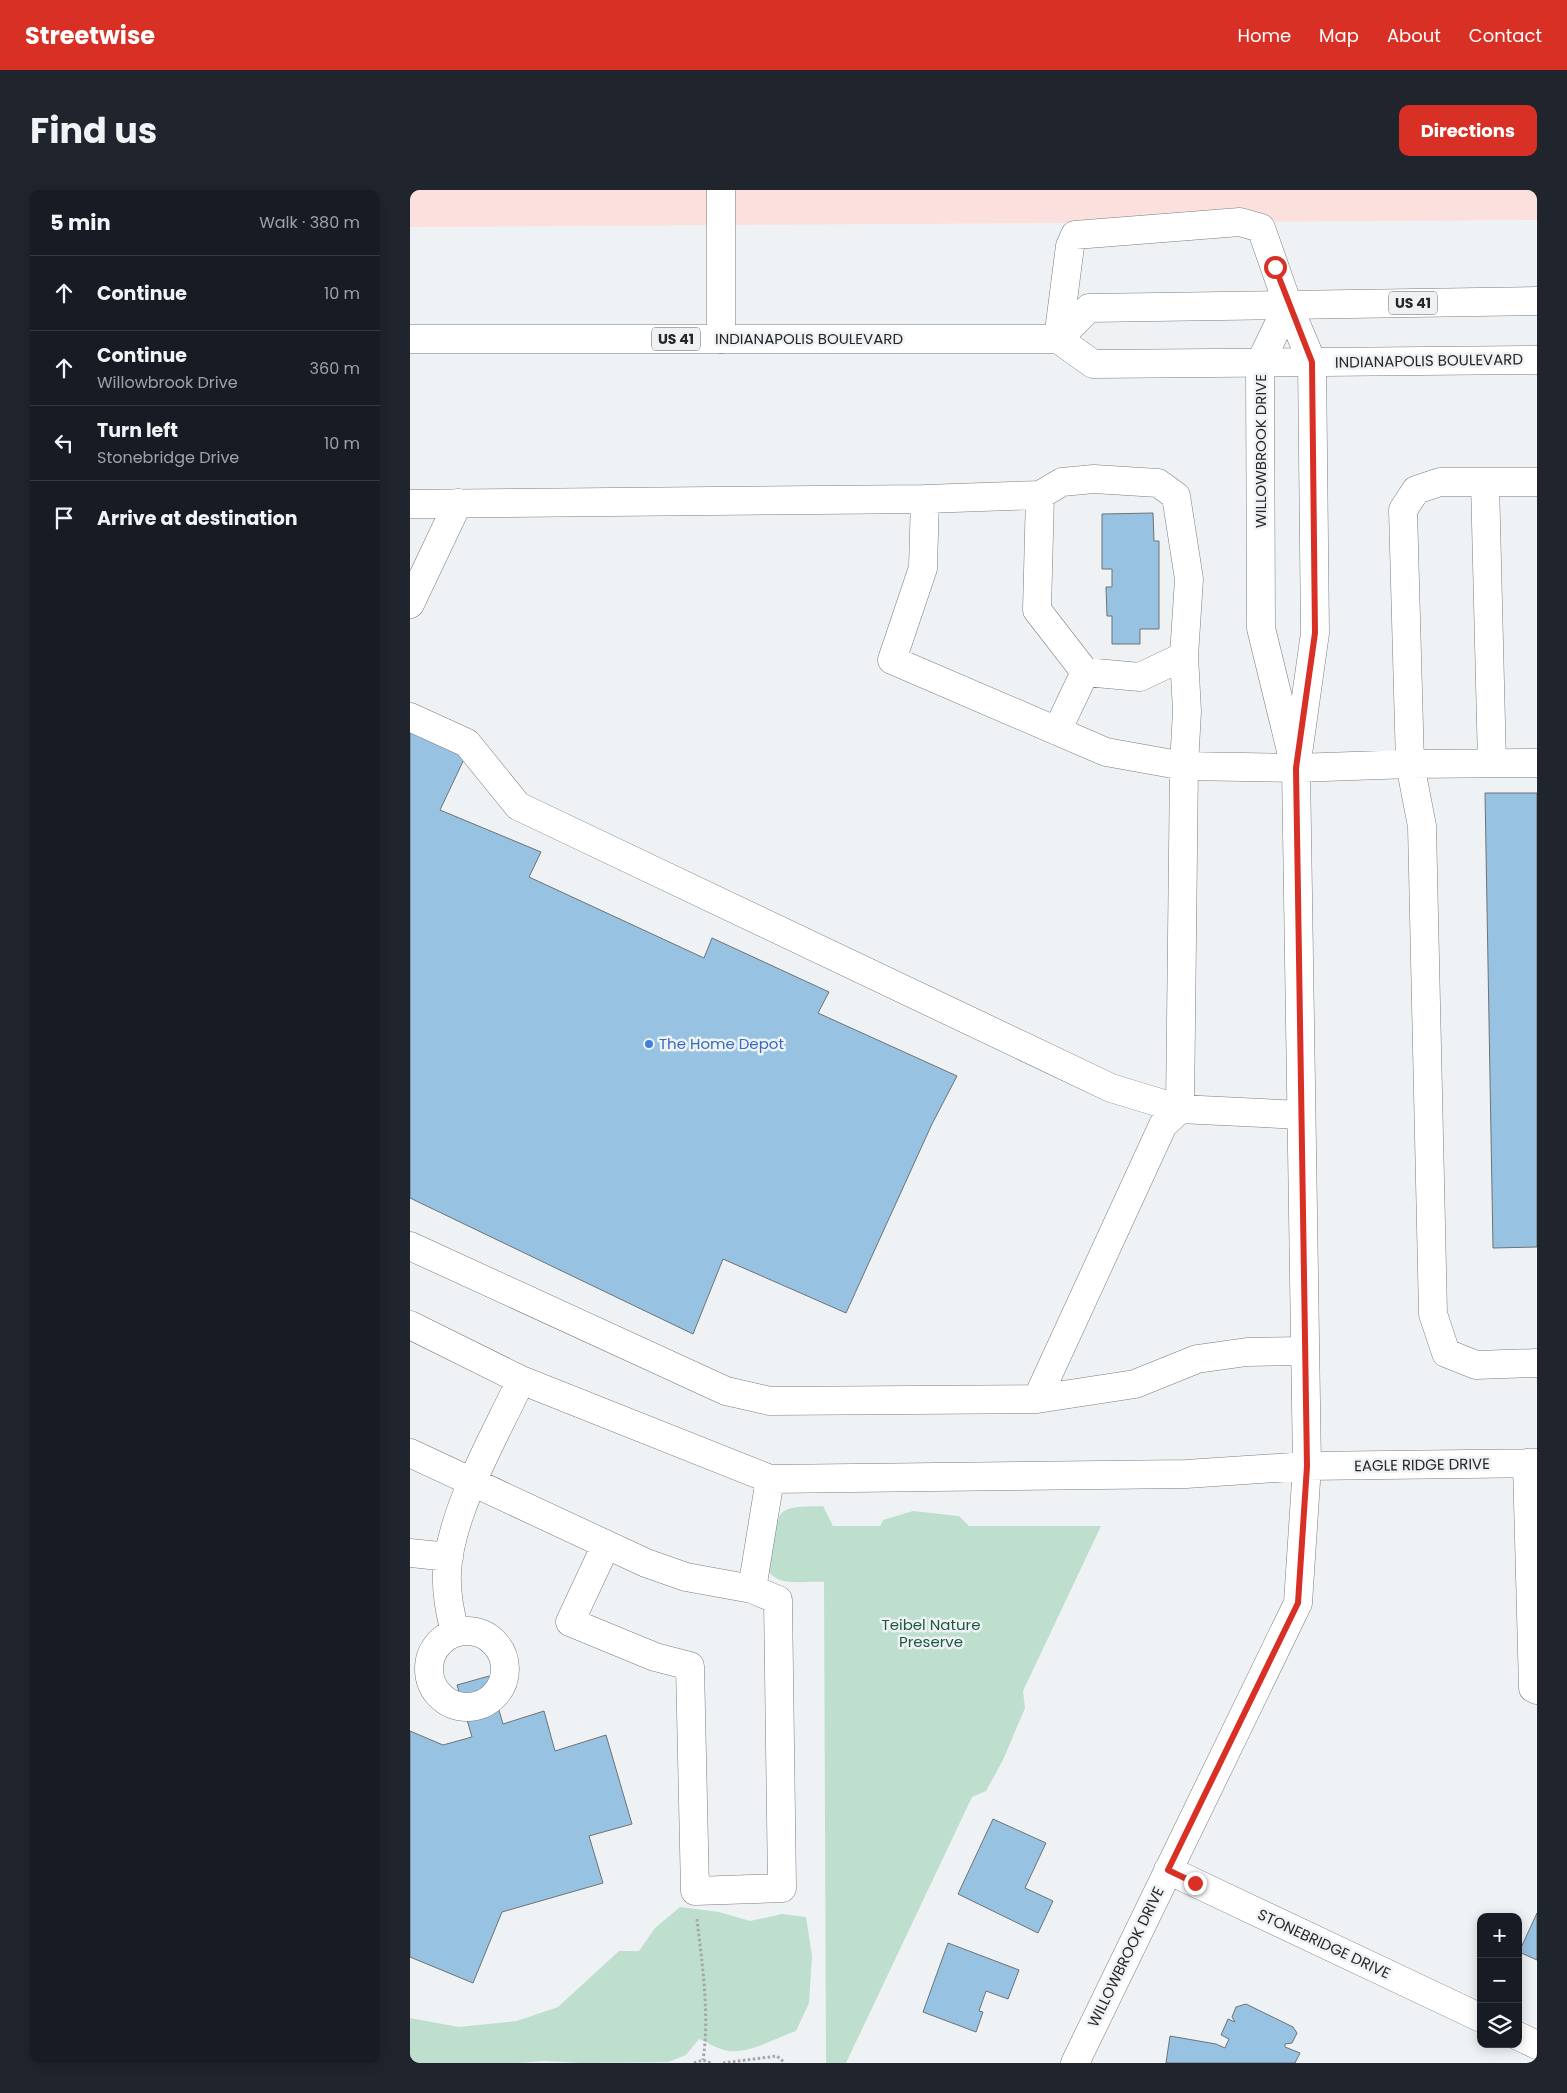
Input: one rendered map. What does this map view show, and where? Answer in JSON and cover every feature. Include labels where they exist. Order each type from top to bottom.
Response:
[{"type":"main road","points":[[721,190],[721,339]]},
{"type":"main road","points":[[1058,339],[1070,246],[1075,235],[1240,222],[1261,228],[1288,305]]},
{"type":"main road","name":"US 41","points":[[1058,339],[1089,308],[1537,301]]},
{"type":"main road","name":"WILLOWBROOK DRIVE","points":[[1075,2063],[1298,1603],[1307,1466],[1296,768],[1315,633],[1312,362],[1288,305]]},
{"type":"main road","name":"WILLOWBROOK DRIVE","points":[[1288,305],[1260,363],[1261,628],[1296,768]]},
{"type":"main road","name":"INDIANAPOLIS BOULEVARD","points":[[410,339],[1058,339],[1093,364],[1537,360]]},
{"type":"main road","points":[[410,504],[1040,495],[1062,482],[1094,479],[1158,483],[1176,496],[1189,579],[1184,656],[1187,711],[1184,766],[1180,1109],[1163,1125],[1037,1399]]},
{"type":"main road","points":[[1537,482],[1440,482],[1416,490],[1403,510],[1410,764],[1422,826],[1433,1314],[1446,1353],[1476,1365],[1537,1363]]},
{"type":"main road","points":[[1485,482],[1492,763]]},
{"type":"main road","points":[[1040,495],[1037,610],[1085,672],[1140,677],[1184,656]]},
{"type":"main road","points":[[925,498],[923,568],[892,660],[1106,752],[1184,766],[1296,768],[1410,764],[1537,763]]},
{"type":"main road","points":[[410,604],[458,503]]},
{"type":"main road","points":[[1057,731],[1085,672]]},
{"type":"main road","points":[[410,717],[467,743],[518,806],[1111,1088],[1180,1109],[1301,1116]]},
{"type":"main road","points":[[410,1246],[726,1390],[770,1401],[1037,1399],[1135,1384],[1197,1359],[1247,1352],[1305,1351]]},
{"type":"main road","points":[[410,1325],[521,1380],[770,1479],[752,1589]]},
{"type":"main road","points":[[456,1632],[448,1592],[450,1557],[464,1505],[521,1380]]},
{"type":"main road","points":[[410,1453],[646,1563],[686,1576],[752,1589],[778,1600],[782,1888],[695,1891],[690,1666],[655,1657],[570,1622],[606,1545]]},
{"type":"main road","points":[[1532,1463],[1534,1573],[1533,1688],[1537,1690]]},
{"type":"main road","name":"EAGLE RIDGE DRIVE","points":[[770,1479],[1186,1474],[1307,1466],[1532,1463]]},
{"type":"main road","points":[[410,1553],[450,1557]]},
{"type":"main road","name":"STONEBRIDGE DRIVE","points":[[1168,1870],[1477,2016]]},
{"type":"main road","points":[[1522,2038],[1537,2045]]},
{"type":"path","points":[[695,1891],[705,2004],[705,2047],[703,2060]]},
{"type":"path","points":[[724,2063],[777,2056],[785,2063]]},
{"type":"path","points":[[694,2063],[703,2060],[711,2063]]},
{"type":"shaded area","points":[[410,190],[1537,190],[1537,220],[410,227]]},
{"type":"green space","name":"Teibel Nature Preserve","points":[[823,1506],[833,1526],[880,1526],[883,1520],[913,1511],[959,1516],[969,1526],[1101,1526],[1023,1691],[1025,1708],[1003,1760],[986,1791],[972,1797],[846,2063],[826,2063],[824,1582],[779,1580],[768,1571],[773,1539],[780,1515],[784,1511],[793,1508]]},
{"type":"green space","points":[[680,1907],[719,1912],[750,1921],[782,1914],[806,1917],[812,1956],[809,2003],[796,2031],[742,2051],[724,2050],[699,2039],[686,2055],[668,2062],[410,2063],[410,2018],[459,2027],[517,2021],[558,2007],[619,1951],[639,1951],[655,1928]]},
{"type":"building","points":[[1153,513],[1154,541],[1159,541],[1159,629],[1140,629],[1140,644],[1112,644],[1112,616],[1107,616],[1106,587],[1112,587],[1112,569],[1102,569],[1102,514]]},
{"type":"building","name":"The Home Depot","points":[[410,732],[466,755],[440,810],[541,852],[529,877],[704,958],[712,938],[829,992],[818,1013],[957,1076],[932,1124],[846,1313],[723,1259],[693,1334],[410,1198]]},
{"type":"building","points":[[1485,793],[1537,793],[1537,1247],[1493,1248]]},
{"type":"building","points":[[489,1676],[503,1724],[544,1711],[555,1751],[606,1735],[632,1824],[589,1836],[603,1883],[502,1912],[473,1983],[410,1957],[410,1731],[443,1745],[472,1737],[457,1685]]},
{"type":"building","points":[[993,1819],[1046,1843],[1025,1888],[1053,1901],[1038,1933],[958,1894]]},
{"type":"building","points":[[1537,1913],[1537,1960],[1522,1953],[1522,1946]]},
{"type":"building","points":[[948,1943],[1019,1970],[1008,1999],[986,1991],[979,2011],[983,2012],[976,2032],[923,2012]]},
{"type":"building","points":[[1246,2004],[1293,2027],[1297,2033],[1292,2043],[1285,2044],[1285,2047],[1300,2053],[1295,2063],[1166,2063],[1170,2036],[1216,2044],[1225,2048],[1229,2039],[1221,2035],[1228,2019],[1235,2022],[1232,2017],[1236,2007]]},
{"type":"place","name":"The Home Depot","points":[[649,1044]]},
{"type":"route","points":[[1195,1883],[1168,1870],[1298,1603],[1307,1466],[1296,768],[1315,633],[1312,362],[1288,305],[1275,267]]}]
